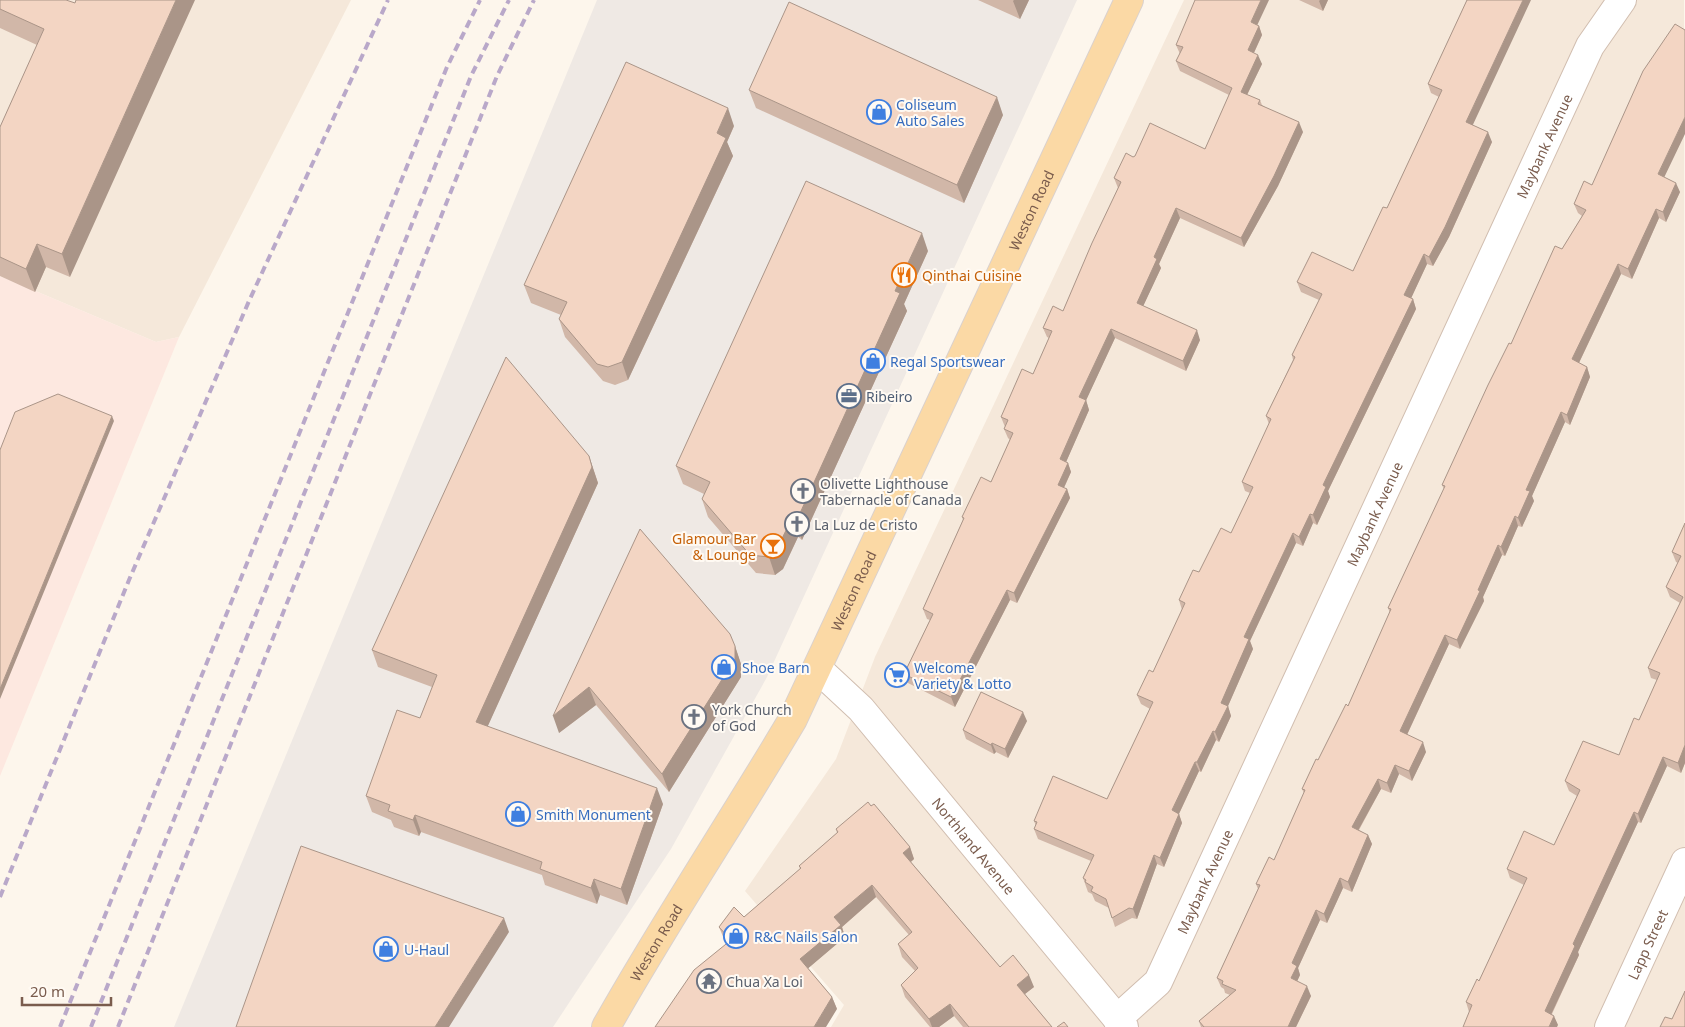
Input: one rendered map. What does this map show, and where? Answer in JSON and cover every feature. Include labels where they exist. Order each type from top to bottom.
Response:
[{"type":"main road","name":"Weston Road","points":[[606,1027],[651,948],[732,822],[793,719],[1129,0]]},
{"type":"street","name":"Maybank Avenue","points":[[1121,1023],[1158,982],[1590,46],[1622,0]]},
{"type":"street","name":"Northland Avenue","points":[[818,669],[860,709],[1121,1023]]},
{"type":"street","name":"Lapp Street","points":[[1609,1027],[1685,862]]},
{"type":"shaded area","points":[[0,0],[351,0],[179,337],[156,342],[0,276]]},
{"type":"shaded area","points":[[597,0],[1077,0],[767,677],[671,849],[553,1027],[174,1027]]},
{"type":"shaded area","points":[[1184,0],[1684,0],[1685,1027],[831,1027],[844,1005],[745,891],[836,759],[875,657]]},
{"type":"shaded area","points":[[0,276],[156,342],[179,337],[0,776]]},
{"type":"building","points":[[0,0],[66,0],[75,3],[76,0],[176,0],[62,254],[37,244],[26,269],[0,257],[0,127],[44,29],[0,9]]},
{"type":"building","points":[[1195,0],[1261,0],[1251,22],[1259,26],[1248,50],[1258,55],[1241,92],[1260,100],[1258,104],[1299,122],[1274,176],[1241,238],[1176,208],[1154,257],[1157,259],[1137,303],[1197,330],[1183,361],[1111,329],[1079,397],[1086,400],[1060,459],[1068,463],[1058,485],[1067,489],[1014,593],[1007,590],[951,697],[904,674],[933,614],[923,609],[964,518],[962,517],[981,477],[991,482],[1013,433],[1004,429],[1008,420],[1001,417],[1022,369],[1033,374],[1052,331],[1043,328],[1053,306],[1063,311],[1121,182],[1114,178],[1126,153],[1133,157],[1135,156],[1150,123],[1205,149],[1232,88],[1176,61],[1183,47],[1176,45]]},
{"type":"building","points":[[1467,0],[1523,0],[1466,122],[1488,132],[1445,227],[1429,257],[1424,254],[1404,295],[1413,299],[1323,485],[1326,487],[1313,515],[1310,514],[1299,537],[1293,533],[1244,637],[1249,639],[1221,703],[1228,706],[1215,732],[1213,731],[1197,762],[1195,762],[1172,810],[1179,814],[1160,858],[1154,855],[1133,909],[1129,908],[1112,918],[1106,899],[1091,891],[1093,887],[1085,882],[1086,880],[1083,878],[1094,855],[1034,829],[1037,822],[1034,821],[1053,776],[1107,799],[1153,702],[1137,695],[1149,670],[1153,672],[1185,603],[1179,600],[1193,570],[1199,572],[1221,528],[1231,533],[1253,487],[1242,482],[1271,419],[1266,416],[1295,357],[1292,355],[1322,294],[1297,282],[1312,252],[1353,271],[1383,207],[1387,208],[1442,90],[1428,84]]},
{"type":"building","name":"Coliseum Auto Sales","points":[[789,2],[997,97],[957,185],[749,90]]},
{"type":"building","points":[[1675,24],[1685,30],[1685,117],[1658,174],[1676,183],[1663,212],[1656,209],[1628,269],[1618,264],[1572,359],[1587,367],[1567,415],[1561,412],[1526,490],[1530,491],[1518,518],[1515,516],[1501,547],[1498,545],[1478,590],[1480,591],[1457,640],[1445,635],[1400,731],[1423,742],[1409,771],[1395,765],[1387,783],[1378,779],[1352,827],[1368,835],[1348,882],[1340,878],[1324,914],[1316,910],[1292,963],[1297,966],[1291,978],[1307,986],[1288,1027],[1204,1027],[1199,1021],[1236,990],[1222,984],[1223,981],[1217,978],[1260,885],[1256,884],[1269,857],[1274,860],[1305,790],[1302,789],[1316,759],[1318,760],[1346,704],[1348,706],[1391,609],[1388,608],[1445,486],[1442,485],[1488,385],[1509,343],[1511,344],[1555,246],[1562,249],[1586,210],[1574,204],[1584,181],[1592,185],[1643,71]]},
{"type":"building","points":[[626,62],[728,108],[717,133],[726,138],[622,362],[608,367],[597,364],[559,319],[567,302],[524,285]]},
{"type":"building","points":[[806,181],[922,233],[895,291],[900,293],[796,522],[791,520],[776,551],[769,557],[750,555],[702,499],[710,482],[676,466]]},
{"type":"building","points":[[506,357],[589,456],[592,467],[476,722],[657,788],[621,889],[594,879],[591,888],[540,869],[542,862],[415,815],[413,820],[388,811],[390,805],[366,796],[397,710],[420,718],[437,675],[372,650]]},
{"type":"building","points":[[58,394],[112,416],[0,689],[0,450],[15,412]]},
{"type":"building","points":[[1685,523],[1685,745],[1678,763],[1663,757],[1638,814],[1634,812],[1573,944],[1575,946],[1545,1011],[1554,1016],[1549,1027],[1463,1027],[1472,1005],[1466,1002],[1477,979],[1479,981],[1527,878],[1507,869],[1524,831],[1554,845],[1580,790],[1565,781],[1583,741],[1619,755],[1634,718],[1639,720],[1660,673],[1648,668],[1683,597],[1666,587],[1681,556],[1672,552]]},
{"type":"building","points":[[640,529],[730,634],[735,646],[735,659],[662,774],[589,687],[553,716]]},
{"type":"building","points":[[981,692],[1023,712],[1005,749],[992,743],[991,745],[963,730]]},
{"type":"building","points":[[868,802],[871,806],[874,804],[910,847],[903,853],[1000,967],[1013,955],[1029,975],[1017,985],[1052,1027],[969,1027],[950,1004],[929,1019],[901,985],[918,968],[898,944],[912,932],[872,885],[834,917],[841,925],[800,959],[832,997],[814,1027],[655,1027],[694,970],[731,940],[719,927],[734,907],[744,917],[801,868],[799,866],[838,832],[836,829]]},
{"type":"building","name":"U-Haul","points":[[301,846],[504,918],[435,1027],[236,1027]]},
{"type":"building","points":[[1685,991],[1685,1027],[1660,1027],[1665,1017],[1672,1019]]},
{"type":"building","points":[[1064,1022],[1068,1027],[1057,1027]]},
{"type":"railway","points":[[0,897],[129,580],[249,301],[388,0]]},
{"type":"railway","points":[[60,1027],[447,67],[480,0]]},
{"type":"railway","points":[[91,1027],[471,76],[509,0]]},
{"type":"railway","points":[[118,1027],[497,76],[534,0]]},
{"type":"place","name":"Coliseum Auto Sales","points":[[879,112]]},
{"type":"place","name":"Qinthai Cuisine","points":[[904,275]]},
{"type":"place","name":"Regal Sportswear","points":[[873,361]]},
{"type":"place","name":"Ribeiro","points":[[849,396]]},
{"type":"place","name":"Olivette Lighthouse Tabernacle of Canada","points":[[803,491]]},
{"type":"place","name":"La Luz de Cristo","points":[[797,524]]},
{"type":"place","name":"Glamour Bar & Lounge","points":[[773,546]]},
{"type":"place","name":"Shoe Barn","points":[[724,667]]},
{"type":"place","name":"Welcome Variety & Lotto","points":[[897,675]]},
{"type":"place","name":"York Church of God","points":[[694,717]]},
{"type":"place","name":"Smith Monument","points":[[518,814]]},
{"type":"place","name":"R&C Nails Salon","points":[[736,936]]},
{"type":"place","name":"U-Haul","points":[[386,949]]},
{"type":"place","name":"Chua Xa Loi","points":[[709,981]]}]
